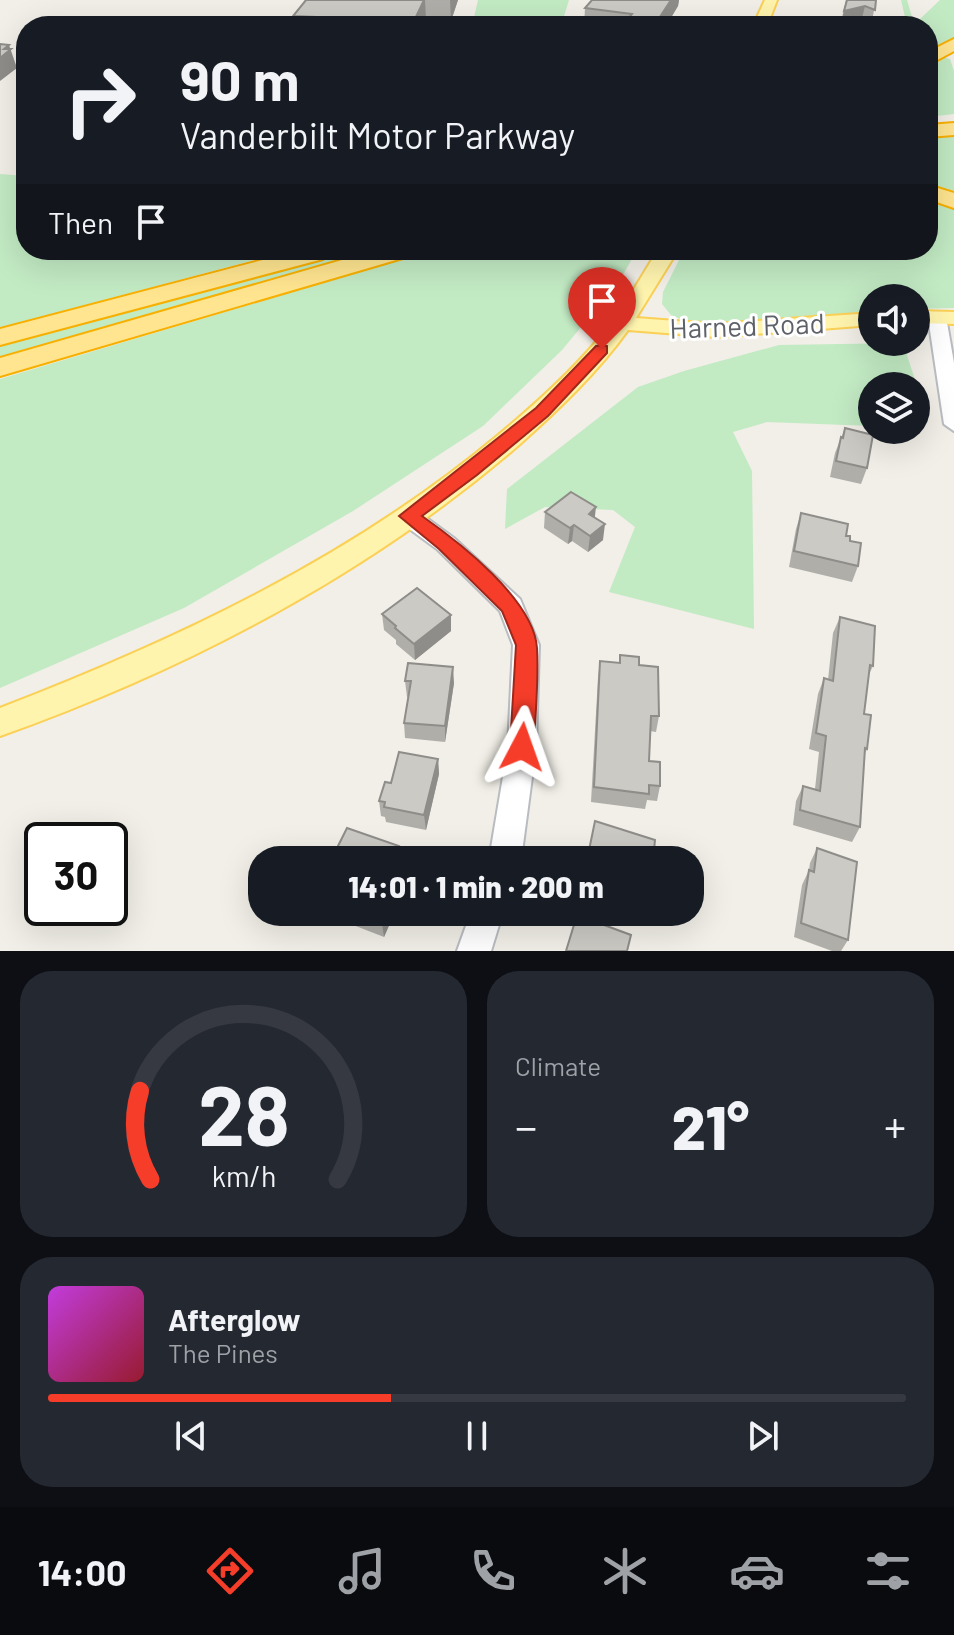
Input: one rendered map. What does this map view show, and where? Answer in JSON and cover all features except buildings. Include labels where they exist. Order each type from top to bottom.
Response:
[{"type":"highway","points":[[0,337],[291,260]]},
{"type":"highway","points":[[0,367],[369,260]]},
{"type":"main road","points":[[0,722],[207,633],[331,565],[408,516],[471,471],[542,412],[583,372],[623,323],[662,260]]},
{"type":"main road","name":"Harned Road","points":[[623,323],[709,332],[858,320]]},
{"type":"street","points":[[936,317],[954,424]]},
{"type":"street","points":[[408,516],[446,544],[511,606],[526,645],[522,747],[507,846]]},
{"type":"street","points":[[474,951],[482,926]]},
{"type":"green space","points":[[478,0],[569,0],[564,16],[474,16]]},
{"type":"green space","points":[[901,0],[907,0],[912,16],[905,16]]},
{"type":"green space","points":[[940,0],[954,0],[954,39],[938,49],[938,16],[923,16]]},
{"type":"green space","points":[[943,57],[950,59],[954,71],[954,114],[938,116],[938,60]]},
{"type":"green space","points":[[954,134],[954,199],[938,192],[938,136]]},
{"type":"green space","points":[[0,174],[16,175],[16,260],[254,260],[0,328]]},
{"type":"green space","points":[[938,202],[954,208],[954,308],[930,309],[930,284],[858,284],[858,312],[716,325],[685,321],[671,315],[662,304],[663,292],[679,260],[938,260]]},
{"type":"green space","points":[[315,260],[349,260],[0,360],[0,344]]},
{"type":"green space","points":[[399,260],[631,260],[620,280],[562,350],[483,426],[353,511],[184,608],[0,688],[0,379]]},
{"type":"green space","points":[[858,344],[858,356],[907,356],[912,372],[858,372],[858,425],[767,422],[733,432],[752,471],[754,629],[609,592],[635,527],[613,510],[545,507],[505,529],[507,489],[638,387],[779,345]]},
{"type":"route","points":[[522,747],[526,645],[511,606],[477,571],[408,516],[471,471],[542,412],[602,349]]}]
